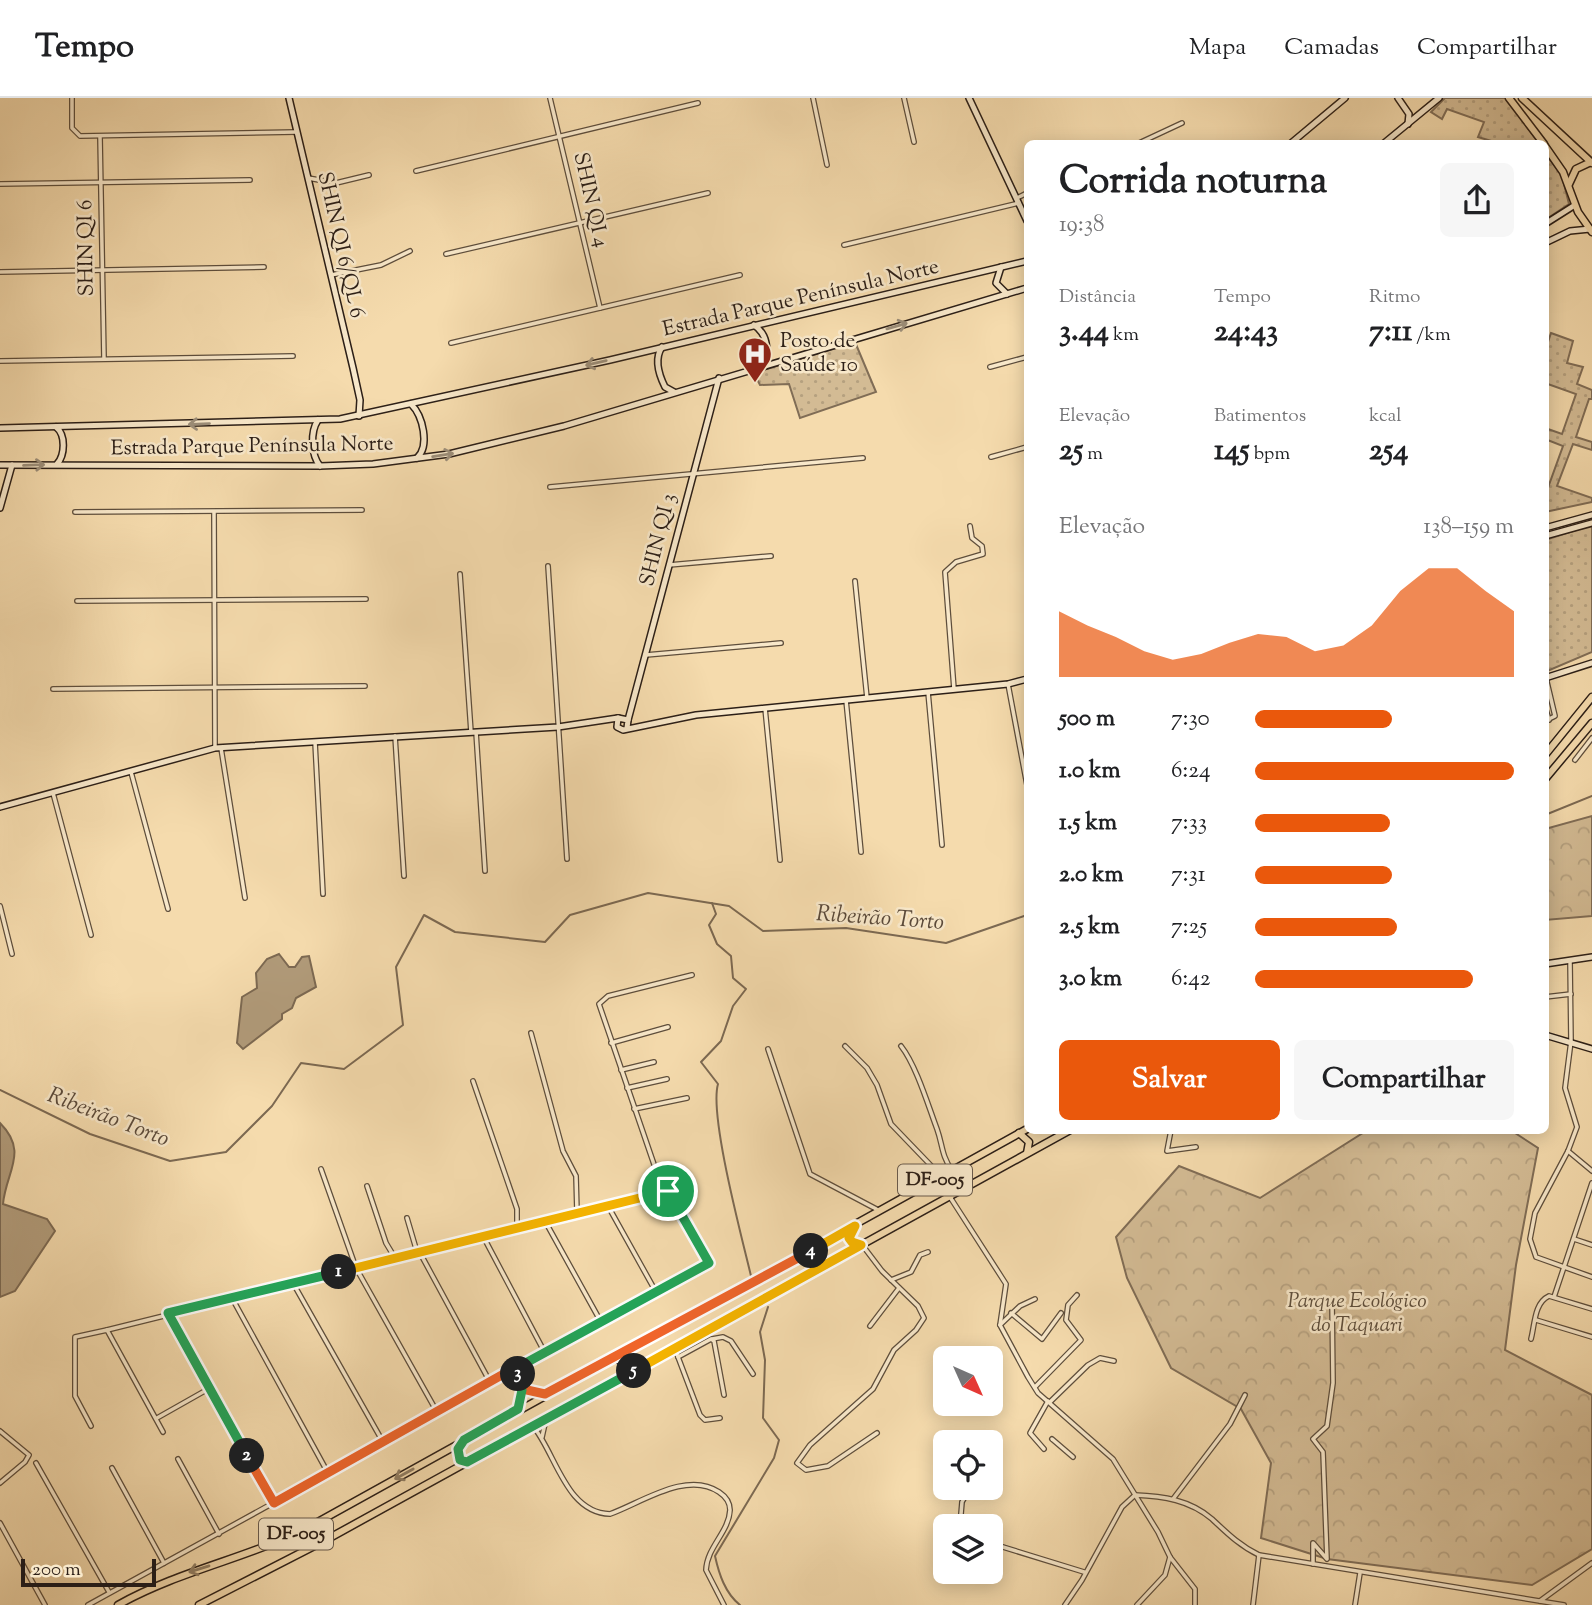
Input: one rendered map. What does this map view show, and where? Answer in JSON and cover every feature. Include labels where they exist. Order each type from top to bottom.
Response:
[{"type":"main road","name":"SHIN QI 6/QL 6","points":[[289,98],[360,400],[359,416]]},
{"type":"main road","points":[[1295,140],[1345,98]]},
{"type":"main road","points":[[1398,98],[1409,114],[1408,124]]},
{"type":"main road","points":[[1388,140],[1439,98]]},
{"type":"main road","points":[[1509,98],[1541,140]]},
{"type":"main road","points":[[1522,98],[1591,163],[1576,169],[1569,185]]},
{"type":"main road","points":[[972,100],[1024,214]]},
{"type":"main road","points":[[1302,135],[1303,140]]},
{"type":"main road","points":[[1549,152],[1591,231]]},
{"type":"main road","points":[[1549,221],[1575,205]]},
{"type":"main road","points":[[1549,241],[1570,231],[1591,231]]},
{"type":"main road","name":"Estrada Parque Península Norte","points":[[0,428],[318,420],[359,416],[662,348],[753,324],[1024,262]]},
{"type":"main road","points":[[1001,267],[996,283],[1007,294]]},
{"type":"main road","name":"Estrada Parque Península Norte","points":[[6,465],[320,466],[414,460],[499,444],[1024,289]]},
{"type":"main road","points":[[753,324],[763,332],[766,341],[767,354],[763,365]]},
{"type":"main road","points":[[662,348],[657,357],[660,374],[665,387],[674,392]]},
{"type":"main road","name":"SHIN QI 3","points":[[627,728],[719,378]]},
{"type":"main road","points":[[708,382],[713,393]]},
{"type":"main road","name":"SHIN QI 6/QL 6","points":[[360,400],[368,414]]},
{"type":"main road","points":[[411,404],[418,414],[425,444],[423,452],[414,460]]},
{"type":"main road","points":[[318,420],[313,436],[314,459],[320,466]]},
{"type":"main road","points":[[56,427],[62,433],[63,455],[57,464]]},
{"type":"main road","points":[[0,508],[7,478],[6,465]]},
{"type":"main road","points":[[1549,527],[1592,515]]},
{"type":"main road","points":[[1549,535],[1592,523]]},
{"type":"main road","points":[[1549,677],[1591,664]]},
{"type":"main road","points":[[593,723],[623,730],[643,724],[765,708],[954,690],[1007,684],[1024,679]]},
{"type":"main road","name":"SHIN QI 3","points":[[619,718],[635,695]]},
{"type":"main road","points":[[1549,749],[1592,697]]},
{"type":"main road","points":[[617,727],[619,718]]},
{"type":"main road","points":[[0,807],[218,748],[558,727],[619,718],[643,724]]},
{"type":"main road","points":[[1549,774],[1592,723]]},
{"type":"main road","points":[[1549,964],[1592,957]]},
{"type":"main road","points":[[1549,1036],[1592,1049]]},
{"type":"main road","name":"DF-005","points":[[118,1605],[158,1583],[247,1555],[298,1533],[1024,1130]]},
{"type":"main road","points":[[1019,1133],[1029,1142],[1026,1154]]},
{"type":"main road","name":"DF-005","points":[[199,1605],[293,1558],[1063,1134]]},
{"type":"main road","points":[[855,1226],[849,1238],[861,1245]]},
{"type":"main road","points":[[614,1358],[624,1362],[623,1377]]},
{"type":"main road","points":[[464,1440],[457,1454],[467,1462]]},
{"type":"street","points":[[72,98],[74,134],[100,137],[297,132]]},
{"type":"street","name":"SHIN QI 4","points":[[550,98],[600,308]]},
{"type":"street","points":[[813,98],[827,165]]},
{"type":"street","points":[[904,98],[915,142]]},
{"type":"street","points":[[416,171],[698,103]]},
{"type":"street","points":[[1146,140],[1182,123]]},
{"type":"street","name":"SHIN QI 6","points":[[100,137],[104,359]]},
{"type":"street","points":[[308,178],[337,183],[369,175]]},
{"type":"street","points":[[0,184],[250,180]]},
{"type":"street","points":[[446,254],[708,192]]},
{"type":"street","points":[[844,244],[1018,200],[1024,196]]},
{"type":"street","points":[[331,275],[381,265],[410,251]]},
{"type":"street","points":[[0,272],[264,267]]},
{"type":"street","points":[[451,344],[740,275]]},
{"type":"street","points":[[0,361],[293,356]]},
{"type":"street","points":[[990,367],[1024,358]]},
{"type":"street","points":[[991,457],[1024,448]]},
{"type":"street","points":[[550,487],[863,458]]},
{"type":"street","points":[[75,512],[362,510]]},
{"type":"street","points":[[214,512],[213,599],[218,748],[245,898]]},
{"type":"street","points":[[954,690],[945,572],[956,562],[983,554],[984,548],[972,538],[970,526]]},
{"type":"street","points":[[669,565],[771,556]]},
{"type":"street","points":[[548,566],[566,859]]},
{"type":"street","points":[[460,574],[485,871]]},
{"type":"street","points":[[855,581],[867,698]]},
{"type":"street","points":[[77,601],[366,599]]},
{"type":"street","points":[[646,655],[781,643]]},
{"type":"street","points":[[1007,684],[1024,770]]},
{"type":"street","points":[[53,689],[365,686]]},
{"type":"street","points":[[1549,690],[1555,713],[1549,719]]},
{"type":"street","points":[[928,692],[942,845]]},
{"type":"street","points":[[846,700],[861,852]]},
{"type":"street","points":[[765,708],[780,860]]},
{"type":"street","points":[[395,736],[404,876]]},
{"type":"street","points":[[1575,760],[1592,738]]},
{"type":"street","points":[[315,742],[323,894]]},
{"type":"street","points":[[131,772],[168,909]]},
{"type":"street","points":[[53,793],[91,935]]},
{"type":"street","points":[[0,906],[12,954]]},
{"type":"street","points":[[1570,961],[1571,1041],[1565,1088],[1577,1121],[1568,1151],[1535,1213],[1530,1240],[1536,1257],[1592,1277]]},
{"type":"street","points":[[88,1605],[709,1263],[658,1175],[598,1004],[602,998],[692,975]]},
{"type":"street","points":[[1549,997],[1571,993]]},
{"type":"street","points":[[611,1043],[668,1027]]},
{"type":"street","points":[[531,1033],[563,1151],[576,1176],[577,1213]]},
{"type":"street","points":[[845,1046],[867,1068],[877,1084],[891,1124],[942,1177]]},
{"type":"street","points":[[901,1046],[909,1057],[937,1129],[942,1154],[952,1171]]},
{"type":"street","points":[[768,1049],[810,1174],[881,1211]]},
{"type":"street","points":[[621,1070],[654,1062]]},
{"type":"street","points":[[627,1088],[667,1079]]},
{"type":"street","points":[[472,1081],[517,1209],[517,1227]]},
{"type":"street","points":[[634,1109],[687,1098]]},
{"type":"street","points":[[1170,1134],[1167,1151],[1196,1147]]},
{"type":"street","points":[[1568,1151],[1592,1171]]},
{"type":"street","points":[[321,1169],[356,1268],[437,1412]]},
{"type":"street","points":[[1554,1297],[1592,1183]]},
{"type":"street","points":[[368,1186],[386,1243],[395,1258]]},
{"type":"street","points":[[91,1426],[75,1396],[75,1337],[668,1191]]},
{"type":"street","points":[[950,1196],[1006,1284],[1000,1325],[1034,1387],[1107,1453],[1135,1495],[1170,1557],[1195,1589],[1195,1605]]},
{"type":"street","points":[[608,1206],[656,1292]]},
{"type":"street","points":[[407,1218],[418,1252],[490,1383]]},
{"type":"street","points":[[545,1221],[601,1322]]},
{"type":"street","points":[[483,1236],[545,1353]]},
{"type":"street","points":[[1574,1239],[1592,1245]]},
{"type":"street","points":[[861,1245],[918,1306],[923,1314],[922,1321],[894,1350],[873,1389],[810,1445],[797,1463],[806,1470],[828,1466],[877,1433]]},
{"type":"street","points":[[891,1280],[911,1272],[920,1255],[928,1252]]},
{"type":"street","points":[[293,1283],[383,1442]]},
{"type":"street","points":[[870,1326],[899,1288]]},
{"type":"street","points":[[1034,1387],[1082,1340],[1066,1320],[1068,1305],[1077,1296]]},
{"type":"street","points":[[1531,1339],[1541,1301],[1549,1296],[1592,1309]]},
{"type":"street","points":[[232,1298],[328,1473]]},
{"type":"street","points":[[1000,1325],[1011,1313],[1035,1299]]},
{"type":"street","points":[[1313,1564],[1313,1543],[1327,1559],[1323,1452],[1313,1439],[1326,1426],[1333,1382],[1332,1300]]},
{"type":"street","points":[[168,1313],[274,1503]]},
{"type":"street","points":[[1011,1313],[1042,1339],[1061,1313]]},
{"type":"street","points":[[1536,1320],[1592,1338]]},
{"type":"street","points":[[107,1330],[163,1432]]},
{"type":"street","points":[[678,1357],[711,1339],[723,1337],[731,1341],[752,1374]]},
{"type":"street","points":[[711,1339],[715,1344],[724,1395]]},
{"type":"street","points":[[675,1349],[703,1419],[720,1418]]},
{"type":"street","points":[[1044,1449],[1030,1433],[1049,1402],[1088,1365],[1100,1358],[1114,1361]]},
{"type":"street","points":[[516,1367],[527,1390],[545,1394]]},
{"type":"street","points":[[510,1371],[522,1390],[518,1409]]},
{"type":"street","points":[[156,1418],[210,1388]]},
{"type":"street","points":[[1173,1499],[1230,1424],[1245,1395]]},
{"type":"street","points":[[542,1437],[546,1419]]},
{"type":"street","points":[[533,1426],[542,1437],[571,1491],[586,1507],[600,1514],[610,1514],[688,1485],[706,1485],[721,1493],[730,1504],[730,1514],[712,1546],[706,1570],[724,1605]]},
{"type":"street","points":[[0,1431],[29,1455],[29,1459],[0,1483]]},
{"type":"street","points":[[1052,1439],[1073,1457]]},
{"type":"street","points":[[178,1460],[219,1534]]},
{"type":"street","points":[[36,1463],[110,1593]]},
{"type":"street","points":[[112,1468],[164,1563]]},
{"type":"street","points":[[1065,1605],[1082,1580],[1122,1507],[1135,1495],[1173,1499],[1204,1513],[1246,1549],[1259,1555],[1564,1605]]},
{"type":"street","points":[[0,1523],[45,1605]]},
{"type":"street","points":[[1003,1547],[1084,1572]]},
{"type":"street","points":[[1253,1605],[1259,1555]]},
{"type":"street","points":[[1137,1605],[1165,1575],[1170,1557]]},
{"type":"street","points":[[1540,1601],[1592,1563]]},
{"type":"street","points":[[1355,1605],[1360,1573]]},
{"type":"street","points":[[1503,1605],[1504,1597]]},
{"type":"green space","points":[[1445,98],[1506,98],[1537,140],[1488,140],[1478,137],[1484,122],[1447,109],[1442,119],[1431,112]]},
{"type":"green space","points":[[1549,158],[1562,176],[1569,204],[1549,217]]},
{"type":"green space","points":[[1551,333],[1573,341],[1567,363],[1583,367],[1577,384],[1592,390],[1592,399],[1589,399],[1576,437],[1592,442],[1592,450],[1573,444],[1557,486],[1592,498],[1592,502],[1549,511],[1549,485],[1563,446],[1549,441],[1549,429],[1562,434],[1576,394],[1549,384]]},
{"type":"green space","points":[[855,342],[876,392],[800,418],[789,384],[760,385],[754,373]]},
{"type":"green space","points":[[1592,525],[1592,652],[1549,670],[1549,539]]},
{"type":"green space","points":[[1592,816],[1592,916],[1549,920],[1549,828]]},
{"type":"green space","name":"Parque Ecológico do Taquari","points":[[1361,1134],[1517,1134],[1538,1148],[1516,1265],[1505,1350],[1592,1395],[1592,1549],[1532,1585],[1327,1559],[1261,1538],[1271,1463],[1241,1409],[1171,1368],[1127,1278],[1116,1237],[1179,1166],[1260,1198]]},
{"type":"shaded area","points":[[279,954],[289,967],[295,967],[302,957],[309,956],[316,987],[296,998],[292,1008],[282,1014],[282,1019],[243,1049],[237,1043],[242,997],[257,988],[256,973],[267,959]]},
{"type":"shaded area","points":[[0,1123],[9,1133],[14,1153],[3,1204],[47,1219],[55,1231],[15,1291],[0,1297]]},
{"type":"waterway","name":"Ribeirão Torto","points":[[1549,813],[1592,796]]},
{"type":"waterway","name":"Ribeirão Torto","points":[[0,1090],[90,1134],[170,1161],[226,1152],[272,1106],[301,1063],[344,1069],[403,1025],[396,967],[424,915],[455,932],[545,942],[570,915],[648,893],[729,906],[763,931],[846,928],[946,943],[1024,916]]},
{"type":"waterway","points":[[712,903],[716,914],[709,925],[717,944],[731,956],[733,978],[746,989],[733,1006],[721,1041],[701,1062],[718,1084],[716,1100],[722,1148],[751,1276]]},
{"type":"waterway","points":[[740,1605],[723,1583],[715,1556],[774,1458],[779,1440],[763,1418],[765,1360],[760,1332],[768,1307]]},
{"type":"place","name":"Posto de Saúde 10","points":[[755,384]]},
{"type":"route","points":[[668,1191],[356,1268],[168,1313],[274,1503],[516,1367],[527,1390],[545,1394],[855,1226],[849,1238],[855,1244],[861,1245],[467,1462],[460,1460],[457,1454],[464,1440],[518,1409],[522,1401],[522,1390],[510,1371],[516,1367],[545,1353],[709,1263],[675,1199],[668,1191]]}]
